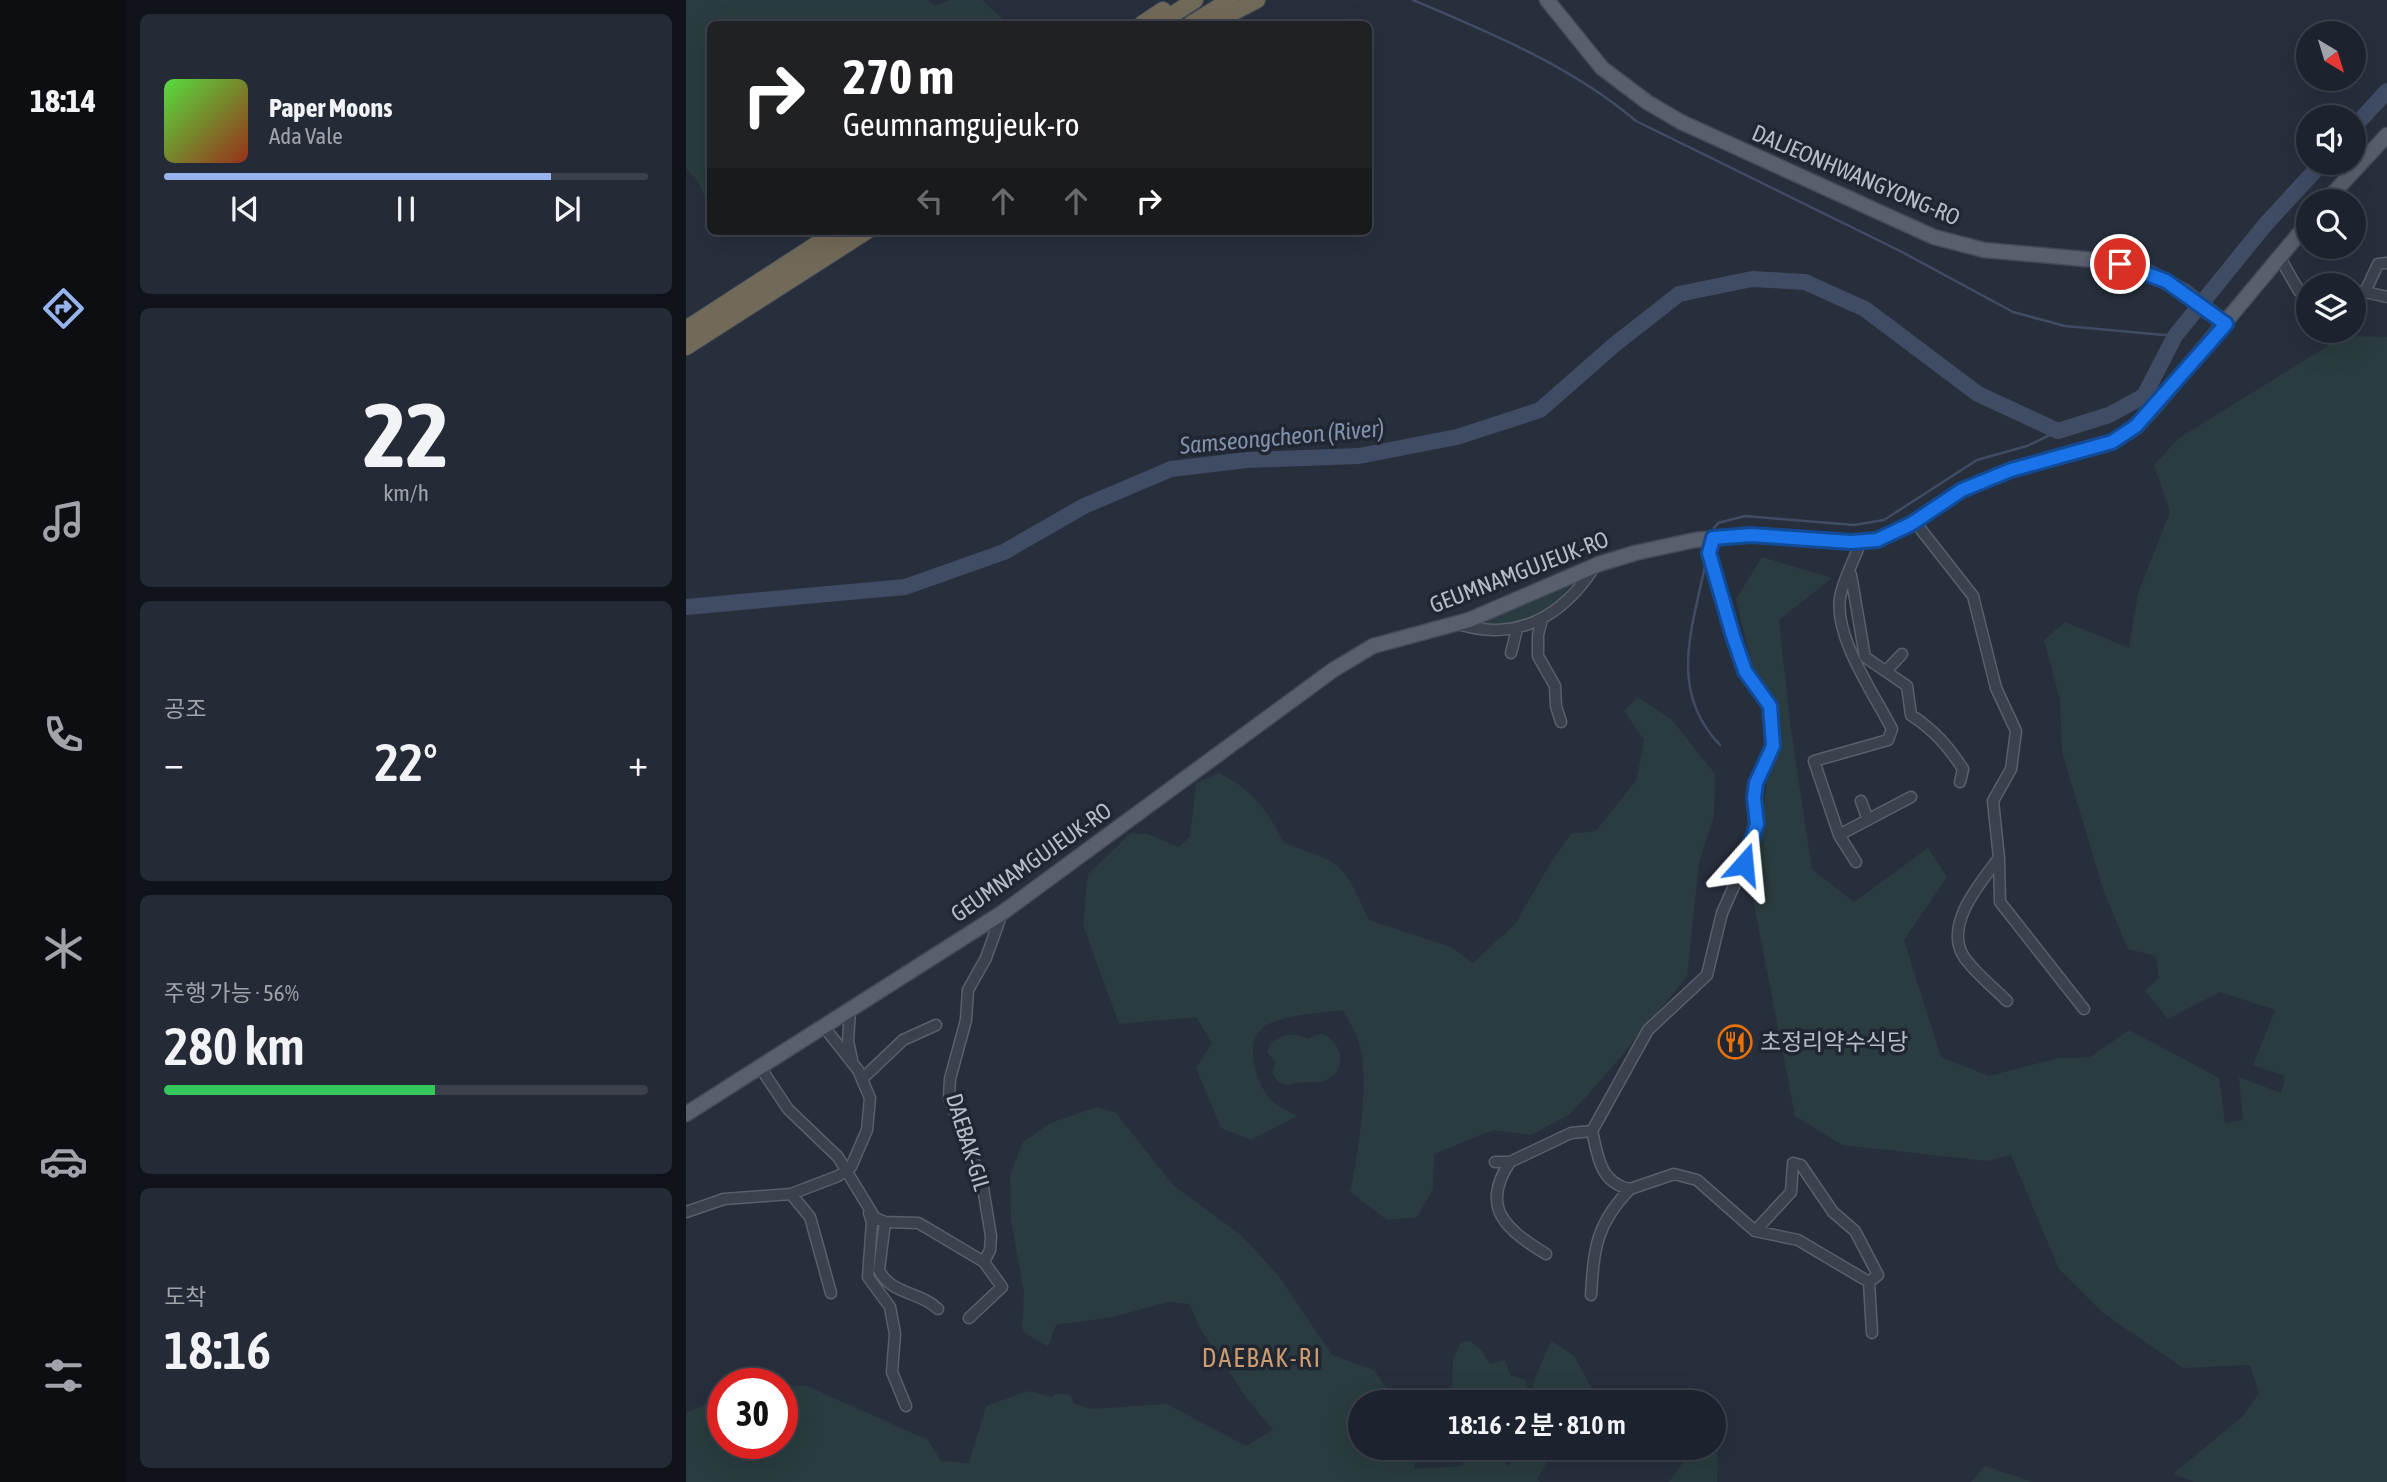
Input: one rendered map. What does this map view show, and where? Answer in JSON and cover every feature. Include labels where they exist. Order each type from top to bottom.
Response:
[{"type":"highway","points":[[1146,21],[1177,0]]},
{"type":"highway","points":[[1163,21],[1195,0]]},
{"type":"highway","points":[[1196,21],[1230,0]]},
{"type":"highway","points":[[1217,21],[1257,0]]},
{"type":"highway","points":[[686,329],[831,235]]},
{"type":"highway","points":[[686,347],[861,235]]},
{"type":"main road","name":"DALJEONHWANGYONG-RO","points":[[1547,0],[1602,68],[1647,102],[1681,122],[1853,202],[1954,243],[1984,250],[2106,261],[2150,273],[2185,292],[2221,320]]},
{"type":"main road","points":[[2337,189],[2387,135]]},
{"type":"main road","name":"GEUMNAMGUJEUK-RO","points":[[686,1114],[1002,913],[1333,670],[1373,646],[1503,607],[1595,566],[1635,553],[1713,538],[1751,535],[1877,540],[1915,522],[1962,490],[2011,470],[2112,442],[2136,426],[2221,320],[2296,238]]},
{"type":"street","points":[[2280,258],[2296,284]]},
{"type":"street","points":[[2366,283],[2378,264],[2387,263]]},
{"type":"street","points":[[2366,293],[2387,297]]},
{"type":"street","points":[[1915,522],[1973,596],[1996,688],[2016,731],[2011,769],[1993,801],[2000,902],[2084,1009]]},
{"type":"street","points":[[1630,1189],[1619,1187],[1600,1170],[1591,1131],[1648,1030],[1707,975],[1722,913],[1751,848],[1757,824],[1754,798],[1756,783],[1773,746],[1770,706],[1745,671],[1733,636],[1709,553],[1713,538]]},
{"type":"street","points":[[1856,862],[1839,835],[1814,761],[1888,740],[1892,729],[1845,638],[1839,608],[1841,593],[1861,541]]},
{"type":"street","points":[[1455,623],[1478,631],[1517,629],[1542,619],[1585,582],[1595,566]]},
{"type":"street","points":[[1850,572],[1865,657],[1907,686],[1911,715],[1934,731],[1951,750],[1963,769],[1960,782]]},
{"type":"street","points":[[1542,619],[1538,656],[1555,686],[1556,706],[1561,722]]},
{"type":"street","points":[[1511,653],[1517,629]]},
{"type":"street","points":[[1886,671],[1902,654]]},
{"type":"street","points":[[1839,835],[1911,797]]},
{"type":"street","points":[[1861,801],[1868,820]]},
{"type":"street","points":[[1999,858],[1972,895],[1958,939],[1964,956],[2007,1001]]},
{"type":"street","name":"DAEBAK-GIL","points":[[984,1262],[990,1250],[989,1218],[980,1169],[949,1098],[953,1062],[966,1020],[968,990],[986,958],[1002,913]]},
{"type":"street","points":[[850,1010],[848,1041],[853,1062]]},
{"type":"street","points":[[863,1078],[904,1040],[936,1026]]},
{"type":"street","points":[[686,1212],[724,1199],[791,1194],[846,1170],[863,1141],[869,1121],[870,1098],[863,1078],[853,1062],[824,1027]]},
{"type":"street","points":[[760,1067],[788,1109],[826,1143],[846,1170],[868,1210],[872,1222],[868,1277],[890,1307],[895,1334],[892,1372],[906,1406]]},
{"type":"street","points":[[1495,1162],[1510,1162],[1572,1133],[1591,1131]]},
{"type":"street","points":[[1510,1162],[1501,1175],[1497,1200],[1500,1218],[1521,1238],[1546,1254]]},
{"type":"street","points":[[1755,1231],[1791,1192],[1793,1163],[1801,1165],[1833,1212],[1860,1241],[1878,1275],[1869,1282]]},
{"type":"street","points":[[1591,1294],[1594,1247],[1617,1203],[1630,1189],[1674,1174],[1697,1180],[1755,1231],[1798,1240],[1869,1282]]},
{"type":"street","points":[[791,1194],[810,1217],[831,1293]]},
{"type":"street","points":[[868,1210],[885,1222],[918,1223],[984,1262],[1002,1287],[969,1318]]},
{"type":"street","points":[[885,1222],[879,1270],[882,1276],[893,1286],[931,1302],[938,1309]]},
{"type":"street","points":[[1869,1282],[1872,1332]]},
{"type":"shaded area","points":[[686,0],[928,0],[935,6],[950,0],[982,0],[1005,21],[707,21],[707,203],[698,181],[686,168]]},
{"type":"shaded area","points":[[2366,337],[2387,337],[2387,1482],[2194,1482],[2173,1474],[2243,1416],[2259,1393],[2250,1365],[2183,1368],[2103,1313],[2059,1269],[2011,1155],[1987,1161],[1842,1145],[1795,1116],[1751,889],[1767,781],[1765,718],[1736,599],[1762,557],[1832,578],[1779,620],[1790,723],[1812,869],[1854,902],[1928,848],[1947,877],[1904,940],[1941,1057],[1989,1076],[2058,1058],[2090,1057],[2129,1030],[2219,1078],[2225,1123],[2243,1120],[2239,1077],[2281,1093],[2285,1076],[2253,1065],[2275,1010],[2220,992],[2168,1019],[2145,991],[2159,978],[2156,956],[2128,949],[2104,892],[2062,752],[2060,700],[2044,640],[2065,622],[2129,648],[2138,593],[2170,512],[2154,465],[2179,438],[2333,343],[2366,343]]},
{"type":"shaded area","points":[[1576,580],[1553,604],[1533,617],[1510,623],[1478,624]]},
{"type":"shaded area","points":[[1638,697],[1672,720],[1715,774],[1714,816],[1699,862],[1687,977],[1569,1115],[1531,1135],[1493,1130],[1434,1154],[1433,1189],[1417,1217],[1387,1220],[1350,1192],[1359,1137],[1363,1073],[1358,1040],[1343,1010],[1285,1018],[1259,1031],[1253,1049],[1253,1060],[1259,1081],[1272,1101],[1297,1116],[1251,1140],[1221,1128],[1196,1068],[1212,1043],[1196,1017],[1119,1024],[1083,925],[1088,874],[1131,833],[1148,834],[1178,847],[1190,837],[1196,783],[1219,773],[1231,779],[1258,802],[1284,843],[1339,867],[1353,886],[1369,920],[1451,947],[1473,963],[1515,924],[1551,862],[1571,834],[1596,831],[1637,779],[1644,740],[1624,711]]},
{"type":"shaded area","points":[[1321,1033],[1333,1041],[1340,1053],[1340,1066],[1336,1072],[1321,1081],[1288,1086],[1278,1082],[1272,1072],[1276,1062],[1267,1052],[1271,1042],[1290,1035],[1308,1039]]},
{"type":"shaded area","points":[[1097,1107],[1116,1113],[1174,1186],[1240,1234],[1278,1275],[1332,1355],[1374,1370],[1388,1390],[1348,1390],[1348,1460],[1415,1460],[1414,1469],[1463,1466],[1462,1460],[1506,1460],[1506,1467],[1514,1460],[1548,1460],[1537,1479],[1540,1482],[686,1482],[686,1413],[707,1403],[707,1459],[798,1459],[798,1386],[807,1386],[928,1440],[941,1461],[969,1463],[986,1406],[1028,1391],[1052,1397],[1056,1393],[1070,1395],[1074,1403],[1091,1409],[1167,1404],[1246,1446],[1273,1430],[1248,1400],[1202,1332],[1189,1304],[1168,1302],[1113,1317],[1056,1325],[1048,1347],[1022,1331],[1024,1293],[1011,1220],[1010,1175],[1023,1142],[1050,1123]]},
{"type":"shaded area","points":[[1551,1340],[1574,1356],[1592,1389],[1532,1390]]},
{"type":"shaded area","points":[[1470,1341],[1481,1350],[1490,1364],[1505,1360],[1510,1375],[1525,1380],[1529,1390],[1448,1390],[1452,1387],[1453,1359],[1461,1342]]},
{"type":"shaded area","points":[[1685,1460],[1718,1460],[1717,1482],[1669,1482]]},
{"type":"shaded area","points":[[1985,1466],[2033,1482],[1971,1482]]},
{"type":"waterway","points":[[1413,0],[1529,52],[1585,84],[1636,121],[1902,252],[2013,312],[2065,326],[2175,336]]},
{"type":"waterway","name":"Samseongcheon (River)","points":[[2366,114],[2387,91]]},
{"type":"waterway","name":"Samseongcheon (River)","points":[[686,607],[905,587],[1004,552],[1084,506],[1171,469],[1247,460],[1359,456],[1457,437],[1540,410],[1614,345],[1679,294],[1752,279],[1805,282],[1865,309],[1978,394],[2058,431],[2109,415],[2144,396],[2175,336],[2265,225],[2311,175]]},
{"type":"waterway","points":[[1714,528],[1718,523],[1745,516],[1854,525],[1884,520],[1977,460],[2027,446],[2058,431]]},
{"type":"waterway","points":[[1706,561],[1691,634],[1689,680],[1694,702],[1704,724],[1720,745]]},
{"type":"place","name":"초정리약수식당","points":[[1735,1042]]},
{"type":"district","name":"DAEBAK-RI","points":[[1262,1358]]},
{"type":"route","points":[[1744,864],[1757,824],[1754,798],[1756,783],[1773,746],[1770,706],[1745,671],[1733,636],[1709,553],[1713,538],[1751,535],[1851,542],[1877,540],[1911,524],[1962,490],[2011,470],[2112,442],[2136,426],[2226,324],[2185,292],[2166,281],[2120,264]]}]
